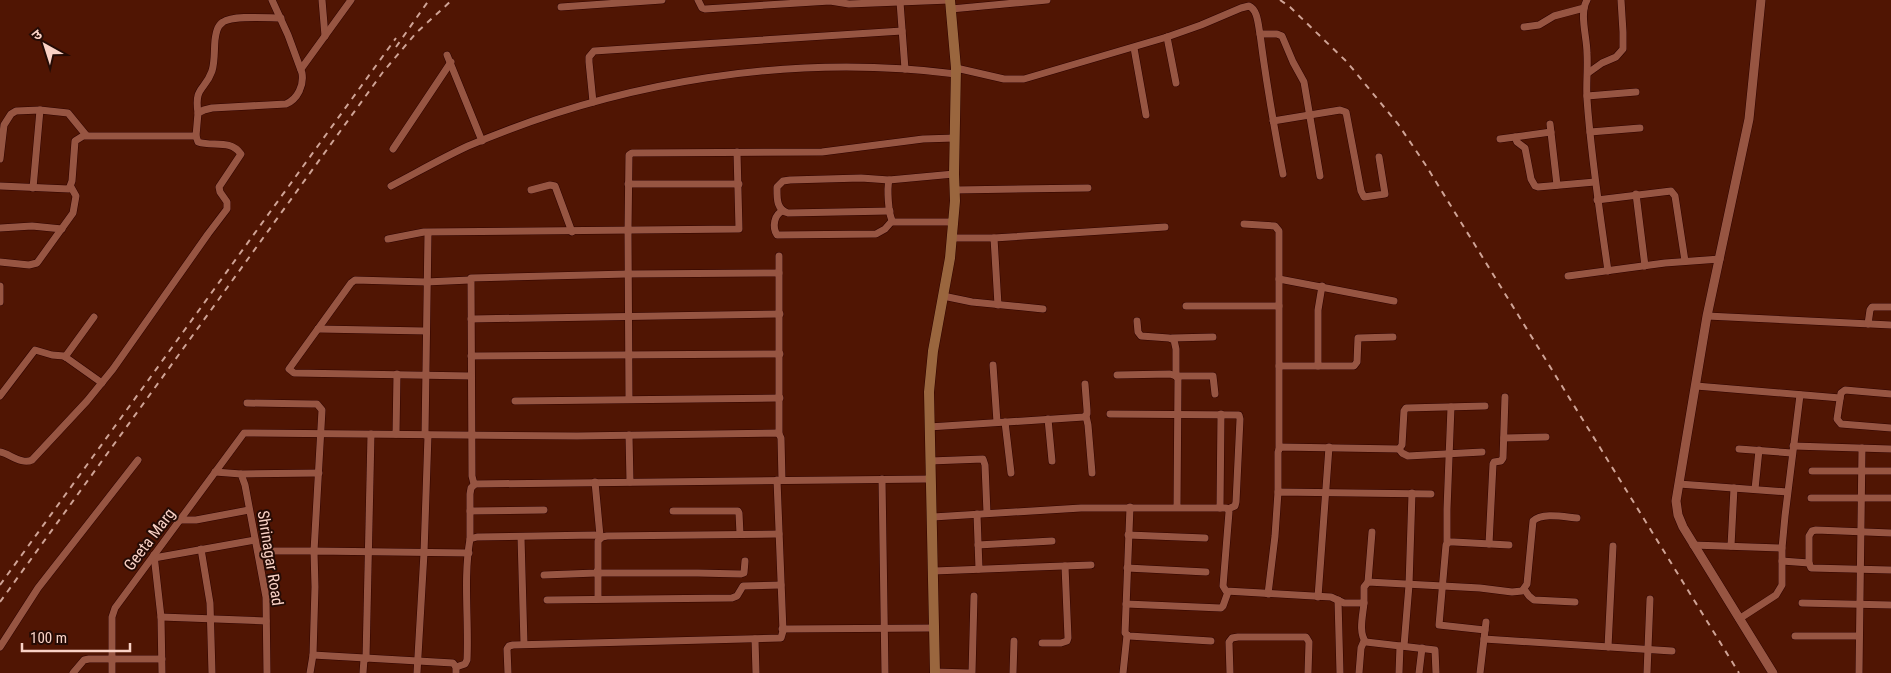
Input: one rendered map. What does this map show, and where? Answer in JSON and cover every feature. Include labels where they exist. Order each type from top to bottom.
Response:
[{"type":"main road","points":[[935,672],[933,517],[929,427],[933,351],[954,222],[956,71],[950,3]]},
{"type":"street","points":[[198,113],[212,108],[289,103],[300,89],[303,78],[301,69],[272,0]]},
{"type":"street","points":[[322,0],[325,36]]},
{"type":"street","points":[[301,69],[351,0]]},
{"type":"street","points":[[561,7],[662,0]]},
{"type":"street","points":[[698,0],[702,8],[705,9],[830,1],[849,4],[1047,0]]},
{"type":"street","points":[[1587,0],[1584,8],[1588,73],[1587,96],[1595,182],[1608,271]]},
{"type":"street","points":[[1588,73],[1602,62],[1616,56],[1623,49],[1621,0]]},
{"type":"street","points":[[1761,0],[1749,119],[1708,316],[1676,501],[1678,514],[1693,545],[1773,673]]},
{"type":"street","points":[[900,2],[905,69]]},
{"type":"street","points":[[391,186],[442,159],[482,141],[554,114],[593,102],[706,78],[835,68],[956,71],[1018,80],[1167,38],[1246,6],[1253,8],[1255,12],[1260,34],[1263,64],[1283,174]]},
{"type":"street","points":[[1524,27],[1539,25],[1554,16],[1584,8]]},
{"type":"street","points":[[0,452],[22,461],[32,460],[102,383],[227,209],[227,202],[219,187],[240,154],[236,149],[226,144],[200,144],[196,141],[198,113],[196,101],[198,94],[212,71],[215,38],[223,22],[232,19],[281,18]]},
{"type":"street","points":[[593,102],[589,56],[594,51],[902,31]]},
{"type":"street","points":[[1260,34],[1277,34],[1282,36],[1304,82],[1320,176]]},
{"type":"street","points":[[1167,38],[1176,83]]},
{"type":"street","points":[[1134,48],[1146,115]]},
{"type":"street","points":[[393,149],[449,59],[482,141]]},
{"type":"street","points":[[1587,96],[1636,92]]},
{"type":"street","points":[[34,188],[40,110]]},
{"type":"street","points":[[0,159],[2,133],[6,119],[16,111],[40,110],[68,113],[86,135]]},
{"type":"street","points":[[1273,121],[1340,110],[1346,112],[1361,191],[1364,196],[1385,194],[1379,157]]},
{"type":"street","points":[[1550,124],[1558,185]]},
{"type":"street","points":[[1590,132],[1640,128]]},
{"type":"street","points":[[1500,139],[1551,132]]},
{"type":"street","points":[[0,262],[29,265],[37,263],[73,213],[76,202],[76,196],[71,187],[74,141],[79,137],[86,135],[196,136]]},
{"type":"street","points":[[1515,137],[1525,148],[1531,179],[1535,186],[1595,182]]},
{"type":"street","points":[[629,399],[628,157],[632,153],[822,152],[931,138],[955,138]]},
{"type":"street","points":[[388,239],[428,233],[739,229],[737,152]]},
{"type":"street","points":[[890,212],[788,213],[783,211],[778,204],[777,187],[783,181],[855,178],[889,180],[954,174]]},
{"type":"street","points":[[889,180],[892,221]]},
{"type":"street","points":[[628,184],[739,184]]},
{"type":"street","points":[[531,190],[550,185],[555,186],[572,232]]},
{"type":"street","points":[[0,186],[66,190],[71,187]]},
{"type":"street","points":[[955,190],[1088,188]]},
{"type":"street","points":[[1598,200],[1668,190],[1674,193],[1684,261]]},
{"type":"street","points":[[1636,194],[1645,266]]},
{"type":"street","points":[[783,211],[775,216],[775,231],[777,235],[876,234],[882,232],[892,221]]},
{"type":"street","points":[[892,221],[897,223],[954,222]]},
{"type":"street","points":[[1244,224],[1278,227],[1279,233],[1278,492],[1268,594]]},
{"type":"street","points":[[0,228],[32,226],[62,229]]},
{"type":"street","points":[[952,238],[994,238],[1165,227]]},
{"type":"street","points":[[417,673],[424,553],[427,435],[426,282],[428,233]]},
{"type":"street","points":[[994,238],[998,305]]},
{"type":"street","points":[[508,673],[507,649],[509,646],[524,644],[781,638],[779,256]]},
{"type":"street","points":[[1568,276],[1684,261],[1720,259]]},
{"type":"street","points":[[471,376],[292,372],[289,369],[355,280],[426,282],[470,280],[474,277],[779,273]]},
{"type":"street","points":[[1279,279],[1322,286],[1394,302]]},
{"type":"street","points":[[470,280],[472,481],[475,484]]},
{"type":"street","points":[[0,286],[0,302]]},
{"type":"street","points":[[1318,366],[1318,310],[1322,286]]},
{"type":"street","points":[[943,296],[998,305],[1043,309]]},
{"type":"street","points":[[1186,306],[1279,306]]},
{"type":"street","points":[[1868,324],[1872,307],[1891,307]]},
{"type":"street","points":[[471,319],[780,314]]},
{"type":"street","points":[[1708,316],[1891,325]]},
{"type":"street","points":[[65,357],[94,317]]},
{"type":"street","points":[[1137,321],[1138,332],[1141,336],[1172,338],[1214,337]]},
{"type":"street","points":[[318,329],[426,330]]},
{"type":"street","points":[[1279,366],[1354,366],[1357,362],[1358,338],[1393,337]]},
{"type":"street","points":[[1172,338],[1176,349],[1176,376],[1178,381],[1177,507]]},
{"type":"street","points":[[0,396],[35,350],[65,357],[102,383]]},
{"type":"street","points":[[471,356],[780,354]]},
{"type":"street","points":[[994,365],[1010,473]]},
{"type":"street","points":[[396,434],[397,374]]},
{"type":"street","points":[[1117,375],[1170,374],[1176,376],[1213,376],[1215,394]]},
{"type":"street","points":[[1085,384],[1086,416],[1092,473]]},
{"type":"street","points":[[1696,386],[1840,398]]},
{"type":"street","points":[[1891,394],[1845,390],[1841,393],[1837,419],[1839,423],[1891,428]]},
{"type":"street","points":[[1740,619],[1770,600],[1781,590],[1782,548],[1787,492],[1800,395]]},
{"type":"street","points":[[1489,544],[1493,464],[1503,460],[1505,397]]},
{"type":"street","points":[[514,401],[780,398]]},
{"type":"street","points":[[247,403],[317,404],[322,410],[314,551],[313,655],[310,673]]},
{"type":"street","points":[[1399,449],[1402,445],[1404,411],[1406,408],[1485,406]]},
{"type":"street","points":[[1451,407],[1447,543],[1439,625],[1485,630]]},
{"type":"street","points":[[933,517],[1081,508],[1177,507],[1228,509],[1235,506],[1240,419],[1238,415],[1110,414]]},
{"type":"street","points":[[1220,508],[1221,414]]},
{"type":"street","points":[[929,427],[1086,416]]},
{"type":"street","points":[[1048,419],[1052,461]]},
{"type":"street","points":[[320,433],[472,436],[779,434]]},
{"type":"street","name":"Geeta Marg","points":[[112,673],[112,612],[244,434],[320,433]]},
{"type":"street","points":[[363,673],[365,659],[371,434]]},
{"type":"street","points":[[629,435],[630,482]]},
{"type":"street","points":[[1504,438],[1546,437]]},
{"type":"street","points":[[1279,449],[1284,446],[1399,449],[1408,456],[1482,452]]},
{"type":"street","points":[[1318,596],[1329,447]]},
{"type":"street","points":[[1859,673],[1862,448]]},
{"type":"street","points":[[1739,449],[1891,449]]},
{"type":"street","points":[[1755,489],[1759,450]]},
{"type":"street","points":[[930,460],[983,459],[985,465],[987,513]]},
{"type":"street","points":[[0,647],[38,588],[138,460]]},
{"type":"street","points":[[1812,471],[1891,471]]},
{"type":"street","points":[[215,472],[241,474],[319,473]]},
{"type":"street","name":"Shrinagar Road","points":[[241,474],[245,485],[266,597],[267,673]]},
{"type":"street","points":[[882,479],[886,673]]},
{"type":"street","points":[[313,655],[453,663],[456,670],[465,664],[467,660],[471,488],[475,484],[930,479]]},
{"type":"street","points":[[595,482],[601,536],[598,541],[598,600]]},
{"type":"street","points":[[1679,484],[1787,492]]},
{"type":"street","points":[[1731,546],[1734,488]]},
{"type":"street","points":[[1278,492],[1431,494]]},
{"type":"street","points":[[1399,673],[1408,584],[1412,493]]},
{"type":"street","points":[[1811,498],[1891,498]]},
{"type":"street","points":[[1123,673],[1127,634],[1125,629],[1130,507]]},
{"type":"street","points":[[1126,604],[1220,608],[1224,606],[1228,592],[1224,586],[1229,529],[1228,509]]},
{"type":"street","points":[[180,520],[203,519],[249,510]]},
{"type":"street","points":[[470,511],[544,510]]},
{"type":"street","points":[[673,511],[738,511],[740,534]]},
{"type":"street","points":[[977,514],[979,570]]},
{"type":"street","points":[[1368,582],[1518,592],[1524,589],[1527,584],[1533,521],[1543,516],[1577,518]]},
{"type":"street","points":[[1890,570],[1811,568],[1808,563],[1809,536],[1812,531],[1891,533]]},
{"type":"street","points":[[1360,673],[1361,648],[1364,641],[1362,632],[1364,587],[1368,582],[1372,532]]},
{"type":"street","points":[[470,539],[477,537],[779,534]]},
{"type":"street","points":[[1128,534],[1205,538]]},
{"type":"street","points":[[521,537],[524,644]]},
{"type":"street","points":[[162,673],[161,617],[154,557],[255,540]]},
{"type":"street","points":[[978,545],[1052,541]]},
{"type":"street","points":[[1447,543],[1509,545]]},
{"type":"street","points":[[1693,545],[1782,548]]},
{"type":"street","points":[[1608,647],[1613,546]]},
{"type":"street","points":[[201,549],[212,618],[212,673]]},
{"type":"street","points":[[258,551],[469,553]]},
{"type":"street","points":[[544,575],[597,573],[741,574],[744,573],[745,561]]},
{"type":"street","points":[[1782,561],[1808,563]]},
{"type":"street","points":[[934,571],[1091,565]]},
{"type":"street","points":[[1042,643],[1061,643],[1067,641],[1068,638],[1065,566]]},
{"type":"street","points":[[1127,568],[1206,572]]},
{"type":"street","points":[[547,600],[732,598],[737,596],[743,586],[781,585]]},
{"type":"street","points":[[1524,589],[1534,600],[1575,602]]},
{"type":"street","points":[[1228,592],[1332,597],[1344,603],[1364,603]]},
{"type":"street","points":[[935,672],[970,673],[974,596]]},
{"type":"street","points":[[1647,673],[1650,599]]},
{"type":"street","points":[[1338,600],[1340,673]]},
{"type":"street","points":[[1802,603],[1891,606]]},
{"type":"street","points":[[161,617],[266,622]]},
{"type":"street","points":[[1480,673],[1486,622]]},
{"type":"street","points":[[782,629],[934,628]]},
{"type":"street","points":[[1127,634],[1162,639],[1211,641]]},
{"type":"street","points":[[1795,636],[1859,636]]},
{"type":"street","points":[[1230,673],[1230,639],[1247,637],[1306,637],[1309,642],[1308,673]]},
{"type":"street","points":[[755,639],[756,673]]},
{"type":"street","points":[[1484,639],[1672,650]]},
{"type":"street","points":[[1013,673],[1014,641]]},
{"type":"street","points":[[1364,641],[1368,643],[1434,649],[1436,651],[1436,673]]},
{"type":"street","points":[[1419,673],[1422,648]]},
{"type":"street","points":[[73,673],[84,660],[162,659]]},
{"type":"railway","points":[[396,47],[429,0]]},
{"type":"railway","points":[[0,602],[383,72],[416,33],[452,0]]},
{"type":"railway","points":[[1280,0],[1290,7],[1347,62],[1398,124],[1425,164],[1739,673]]},
{"type":"railway","points":[[0,585],[396,38]]}]
